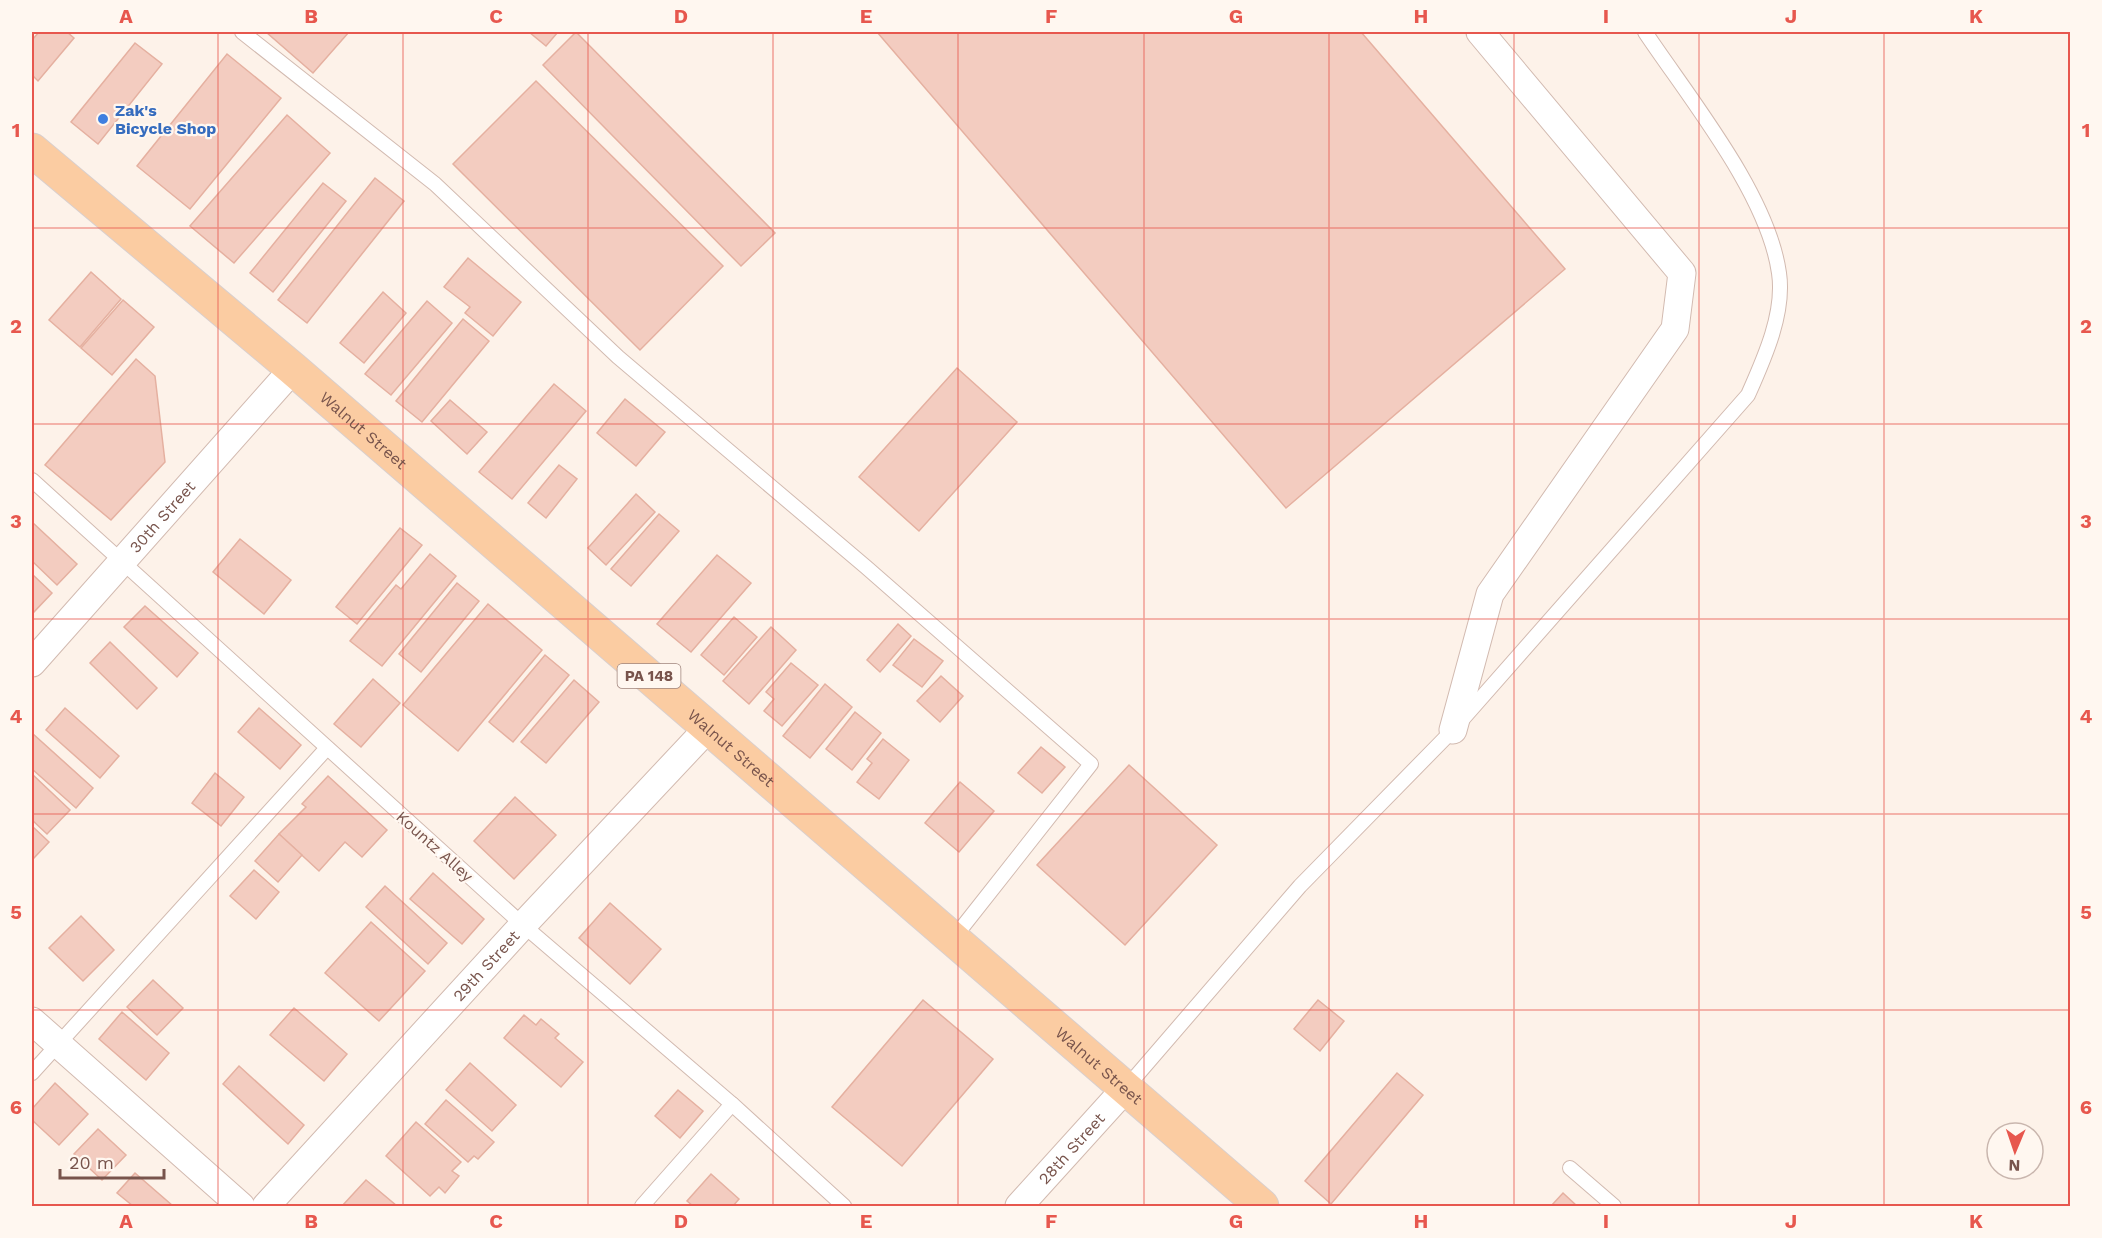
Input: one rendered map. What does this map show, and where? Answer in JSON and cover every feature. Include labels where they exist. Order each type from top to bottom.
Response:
[{"type":"main road","name":"Walnut Street","points":[[32,150],[293,369],[1262,1206]]},
{"type":"street","points":[[1453,730],[1490,594],[1675,329],[1682,273],[1480,32]]},
{"type":"street","name":"30th Street","points":[[32,663],[293,369]]},
{"type":"street","name":"29th Street","points":[[266,1206],[523,925],[709,727]]},
{"type":"street","points":[[32,1021],[241,1206]]},
{"type":"street","name":"28th Street","points":[[1019,1206],[1125,1089]]},
{"type":"lane","points":[[242,32],[435,184],[618,357],[866,567],[1091,764],[952,939]]},
{"type":"lane","points":[[1125,1089],[1300,886],[1453,730],[1742,402],[1765,357],[1775,323],[1779,274],[1768,231],[1742,175],[1645,32]]},
{"type":"lane","name":"Kountz Alley","points":[[32,480],[523,925],[732,1104],[844,1206]]},
{"type":"lane","points":[[32,1073],[327,748]]},
{"type":"lane","points":[[642,1206],[732,1104]]},
{"type":"lane","points":[[1570,1168],[1614,1206]]},
{"type":"building","points":[[39,32],[67,32],[74,38],[38,81],[32,75],[32,40]]},
{"type":"building","points":[[266,32],[349,32],[313,73]]},
{"type":"building","points":[[529,32],[558,32],[546,46]]},
{"type":"building","points":[[576,32],[775,233],[741,266],[543,65]]},
{"type":"building","points":[[877,32],[1361,32],[1565,269],[1286,508]]},
{"type":"building","points":[[135,43],[162,64],[98,144],[71,122]]},
{"type":"building","points":[[227,54],[281,98],[190,209],[137,166]]},
{"type":"building","points":[[536,81],[723,266],[640,350],[453,164]]},
{"type":"building","points":[[287,115],[330,153],[234,263],[190,226]]},
{"type":"building","points":[[375,178],[404,201],[307,323],[278,300]]},
{"type":"building","points":[[323,183],[346,201],[273,292],[250,273]]},
{"type":"building","points":[[468,258],[521,302],[493,336],[465,313],[470,307],[444,287]]},
{"type":"building","points":[[91,272],[121,299],[80,347],[49,320]]},
{"type":"building","points":[[383,292],[406,313],[364,363],[340,343]]},
{"type":"building","points":[[123,300],[154,327],[112,375],[81,348]]},
{"type":"building","points":[[427,301],[452,323],[391,395],[365,374]]},
{"type":"building","points":[[463,319],[489,341],[422,422],[396,401]]},
{"type":"building","points":[[136,359],[155,376],[165,462],[111,520],[45,465]]},
{"type":"building","points":[[957,368],[1017,422],[919,531],[859,477]]},
{"type":"building","points":[[554,384],[586,411],[512,499],[479,472]]},
{"type":"building","points":[[625,399],[665,432],[636,466],[597,433]]},
{"type":"building","points":[[450,400],[487,432],[467,454],[431,421]]},
{"type":"building","points":[[559,465],[577,479],[546,518],[528,503]]},
{"type":"building","points":[[636,494],[655,512],[606,565],[588,548]]},
{"type":"building","points":[[659,514],[679,531],[631,586],[611,569]]},
{"type":"building","points":[[32,522],[77,564],[57,585],[32,561]]},
{"type":"building","points":[[400,528],[422,545],[357,624],[336,607]]},
{"type":"building","points":[[240,539],[291,580],[264,614],[213,572]]},
{"type":"building","points":[[430,554],[456,576],[382,666],[350,641],[396,585],[401,589]]},
{"type":"building","points":[[717,555],[751,583],[691,652],[657,624]]},
{"type":"building","points":[[32,574],[52,593],[32,614]]},
{"type":"building","points":[[457,583],[479,601],[421,672],[399,654]]},
{"type":"building","points":[[488,604],[542,650],[458,751],[403,705]]},
{"type":"building","points":[[145,606],[198,653],[177,677],[124,627]]},
{"type":"building","points":[[734,617],[757,637],[724,675],[701,655]]},
{"type":"building","points":[[898,624],[911,636],[880,672],[867,660]]},
{"type":"building","points":[[771,627],[796,650],[749,704],[723,681]]},
{"type":"building","points":[[914,639],[943,661],[922,687],[893,665]]},
{"type":"building","points":[[110,642],[157,688],[137,709],[90,663]]},
{"type":"building","points":[[545,655],[569,675],[513,742],[489,722]]},
{"type":"building","points":[[791,663],[818,685],[782,726],[764,711],[774,699],[766,692]]},
{"type":"building","points":[[941,676],[963,696],[940,722],[917,701]]},
{"type":"building","points":[[373,679],[400,703],[361,747],[334,724]]},
{"type":"building","points":[[574,680],[599,702],[546,763],[521,742]]},
{"type":"building","points":[[825,684],[852,707],[810,758],[783,736]]},
{"type":"building","points":[[65,708],[119,756],[100,778],[46,730]]},
{"type":"building","points":[[259,708],[301,745],[280,769],[238,732]]},
{"type":"building","points":[[855,712],[881,733],[852,770],[826,749]]},
{"type":"building","points":[[32,733],[93,788],[76,808],[32,769]]},
{"type":"building","points":[[883,739],[909,760],[879,799],[857,782],[872,763],[867,759]]},
{"type":"building","points":[[1041,747],[1065,767],[1042,793],[1018,773]]},
{"type":"building","points":[[1129,765],[1217,845],[1125,945],[1037,865]]},
{"type":"building","points":[[215,773],[244,797],[221,826],[192,803]]},
{"type":"building","points":[[32,774],[70,810],[47,834],[32,820]]},
{"type":"building","points":[[328,776],[387,830],[362,857],[345,842],[319,871],[279,834],[306,807],[302,804]]},
{"type":"building","points":[[960,782],[994,811],[959,852],[925,823]]},
{"type":"building","points":[[515,797],[556,835],[514,879],[474,841]]},
{"type":"building","points":[[32,826],[49,842],[32,860]]},
{"type":"building","points":[[279,834],[302,855],[278,882],[255,861]]},
{"type":"building","points":[[254,870],[279,892],[256,919],[230,896]]},
{"type":"building","points":[[433,873],[484,919],[462,944],[410,899]]},
{"type":"building","points":[[385,886],[447,943],[428,964],[366,907]]},
{"type":"building","points":[[610,903],[661,949],[630,984],[579,938]]},
{"type":"building","points":[[81,916],[114,950],[83,981],[49,948]]},
{"type":"building","points":[[371,922],[425,971],[379,1021],[325,973]]},
{"type":"building","points":[[153,980],[183,1008],[157,1035],[127,1007]]},
{"type":"building","points":[[923,1000],[993,1059],[902,1166],[832,1107]]},
{"type":"building","points":[[1318,1000],[1344,1021],[1320,1051],[1294,1029]]},
{"type":"building","points":[[294,1008],[347,1054],[324,1081],[270,1035]]},
{"type":"building","points":[[122,1012],[169,1053],[146,1080],[99,1039]]},
{"type":"building","points":[[524,1015],[536,1025],[541,1019],[559,1034],[555,1038],[583,1062],[561,1087],[504,1038]]},
{"type":"building","points":[[470,1063],[516,1105],[492,1131],[446,1090]]},
{"type":"building","points":[[239,1066],[304,1125],[288,1144],[223,1084]]},
{"type":"building","points":[[1397,1073],[1423,1095],[1331,1204],[1305,1181]]},
{"type":"building","points":[[55,1083],[88,1114],[59,1145],[32,1120],[32,1109]]},
{"type":"building","points":[[678,1090],[703,1111],[680,1138],[655,1116]]},
{"type":"building","points":[[446,1100],[494,1142],[478,1159],[474,1156],[468,1162],[425,1124]]},
{"type":"building","points":[[416,1122],[461,1162],[452,1171],[459,1176],[445,1193],[439,1187],[430,1196],[386,1156]]},
{"type":"building","points":[[98,1129],[126,1155],[102,1180],[74,1154]]},
{"type":"building","points":[[135,1173],[173,1206],[133,1206],[117,1193]]},
{"type":"building","points":[[711,1174],[739,1199],[733,1206],[693,1206],[687,1201]]},
{"type":"building","points":[[366,1180],[397,1206],[342,1206]]},
{"type":"building","points":[[1563,1193],[1577,1206],[1551,1206]]},
{"type":"place","name":"Zak's Bicycle Shop","points":[[103,119]]}]
